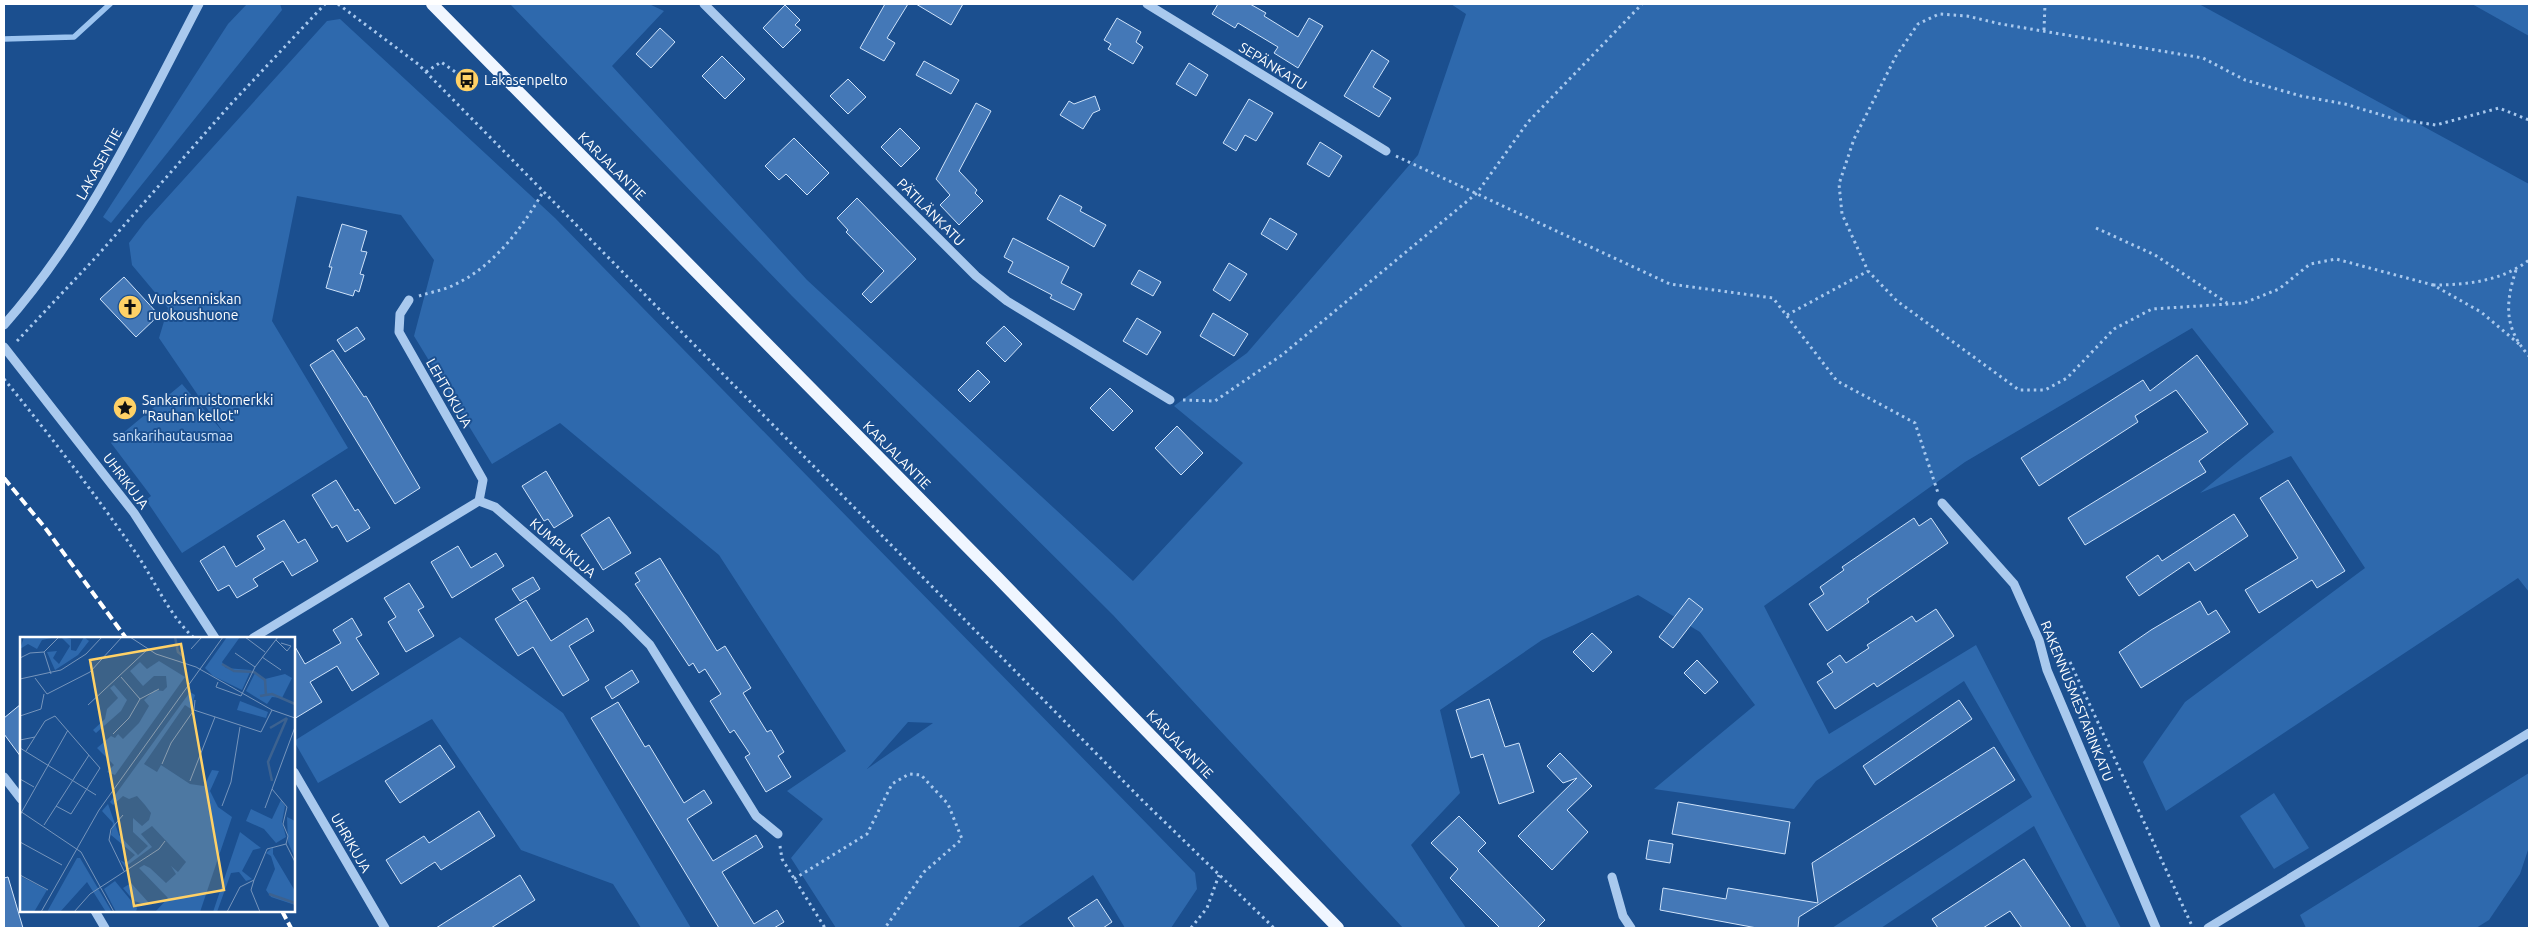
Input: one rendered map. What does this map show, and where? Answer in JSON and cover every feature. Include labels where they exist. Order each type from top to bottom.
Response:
[{"type":"main road","name":"KARJALANTIE","points":[[432,4],[997,577],[1338,928]]},
{"type":"street","name":"LAKASENTIE","points":[[4,325],[80,227],[199,4]]},
{"type":"street","name":"PÄTILÄNKATU","points":[[704,4],[976,276],[1007,301],[1170,400]]},
{"type":"street","name":"SEPÄNKATU","points":[[1146,4],[1386,151]]},
{"type":"street","name":"LEHTOKUJA","points":[[409,300],[400,314],[399,332],[482,480],[479,501]]},
{"type":"street","name":"UHRIKUJA","points":[[5,349],[134,513],[214,637]]},
{"type":"street","points":[[255,637],[479,501]]},
{"type":"street","name":"KUMPUKUJA","points":[[479,501],[495,507],[624,619],[650,645],[756,816],[778,834]]},
{"type":"street","name":"RAKENNUSMESTARINKATU","points":[[1942,503],[2014,584],[2039,640],[2047,670],[2156,928]]},
{"type":"street","points":[[2208,928],[2529,733]]},
{"type":"street","name":"UHRIKUJA","points":[[295,774],[385,928]]},
{"type":"street","points":[[4,777],[20,798]]},
{"type":"street","points":[[1612,877],[1623,916],[1631,928]]},
{"type":"street","points":[[96,912],[104,928]]},
{"type":"path","points":[[5,349],[98,256],[230,105],[325,4]]},
{"type":"path","points":[[338,4],[426,72],[1142,800],[1274,928]]},
{"type":"path","points":[[1170,400],[1215,401],[1282,354],[1477,193],[1528,122],[1642,4]]},
{"type":"path","points":[[2044,30],[2045,4]]},
{"type":"path","points":[[2529,120],[2499,108],[2436,125],[2395,119],[2345,104],[2301,96],[2245,80],[2203,58],[1967,16],[1939,14],[1918,24],[1896,56],[1873,97],[1854,139],[1839,184],[1842,214],[1868,271],[1897,301],[2019,390],[2045,390],[2067,378],[2114,329],[2152,309],[2244,303],[2280,289],[2310,264],[2336,259],[2433,285],[2481,312],[2519,344],[2529,356]]},
{"type":"path","points":[[426,72],[440,62],[467,80]]},
{"type":"path","points":[[1386,151],[1670,284],[1773,298],[1837,381],[1915,423],[1942,503]]},
{"type":"path","points":[[409,300],[456,284],[485,266],[524,225],[543,192]]},
{"type":"path","points":[[2096,228],[2155,255],[2228,304]]},
{"type":"path","points":[[2433,285],[2455,285],[2480,281],[2516,270],[2529,260]]},
{"type":"path","points":[[2516,270],[2508,297],[2510,326],[2519,344]]},
{"type":"path","points":[[1787,315],[1868,271]]},
{"type":"path","points":[[4,379],[105,510],[182,625],[193,637]]},
{"type":"path","points":[[2070,662],[2193,928]]},
{"type":"path","points":[[794,879],[867,834],[892,784],[909,774],[921,775],[948,804],[962,839],[924,872],[885,928]]},
{"type":"path","points":[[778,834],[782,859],[825,928]]},
{"type":"path","points":[[1191,928],[1207,908],[1219,875]]},
{"type":"green space","points":[[247,4],[280,4],[282,10],[111,223],[103,217],[228,24]]},
{"type":"green space","points":[[510,4],[649,4],[664,11],[612,66],[807,280],[1133,581],[1243,463],[1174,406],[1247,353],[1418,155],[1466,14],[1451,4],[2199,4],[2529,184],[2529,592],[2518,578],[2166,811],[2143,762],[2185,702],[2365,568],[2291,456],[2200,493],[2274,432],[2192,328],[1965,462],[1764,606],[1829,734],[1976,645],[2121,928],[2087,928],[2034,826],[1881,928],[1832,928],[2032,797],[1964,681],[1816,781],[1794,809],[1654,789],[1755,705],[1700,632],[1638,595],[1542,640],[1440,710],[1460,793],[1411,845],[1466,928],[1403,928],[1113,615],[792,296]]},
{"type":"green space","points":[[2472,4],[2529,4],[2529,36]]},
{"type":"green space","name":"sankarihautausmaa","points":[[340,19],[555,218],[1195,873],[1197,889],[1171,928],[1125,928],[1093,875],[1017,928],[836,928],[791,858],[823,819],[787,791],[846,751],[719,555],[560,423],[492,464],[414,336],[434,260],[401,215],[297,196],[272,321],[348,448],[182,553],[146,500],[151,496],[111,443],[182,384],[223,432],[159,338],[168,308],[132,265],[129,243],[145,222],[327,21]],"holes":[[[908,722],[933,723],[867,769]]]},
{"type":"green space","points":[[460,637],[563,713],[691,928],[641,928],[613,884],[521,850],[432,719],[318,783],[295,740]]},
{"type":"green space","points":[[2529,773],[2529,847],[2520,874],[2489,920],[2476,928],[2306,928],[2300,915]]},
{"type":"green space","points":[[2274,793],[2309,848],[2274,869],[2240,816]]},
{"type":"building","points":[[885,4],[908,4],[887,38],[895,43],[884,61],[860,48]]},
{"type":"building","points":[[916,4],[963,4],[951,25]]},
{"type":"building","points":[[1218,4],[1250,4],[1266,13],[1264,16],[1298,37],[1309,18],[1323,26],[1298,68],[1274,53],[1278,47],[1238,23],[1235,28],[1212,14]]},
{"type":"building","points":[[785,5],[800,20],[795,25],[801,30],[783,48],[763,28]]},
{"type":"building","points":[[1117,18],[1141,32],[1136,42],[1143,47],[1133,64],[1108,49],[1111,44],[1104,40]]},
{"type":"building","points":[[660,28],[675,42],[651,68],[636,54]]},
{"type":"building","points":[[1372,50],[1389,61],[1373,87],[1391,98],[1379,117],[1344,96]]},
{"type":"building","points":[[722,56],[745,79],[725,99],[702,76]]},
{"type":"building","points":[[924,61],[959,80],[951,94],[916,75]]},
{"type":"building","points":[[1189,63],[1208,75],[1196,96],[1176,84]]},
{"type":"building","points":[[848,79],[866,97],[848,114],[830,96]]},
{"type":"building","points":[[1095,96],[1100,110],[1093,113],[1083,129],[1060,115],[1069,101],[1074,104]]},
{"type":"building","points":[[1249,99],[1273,113],[1256,141],[1245,135],[1236,151],[1223,143]]},
{"type":"building","points":[[976,103],[991,111],[959,171],[977,190],[975,193],[983,201],[959,225],[940,205],[950,195],[936,179]]},
{"type":"building","points":[[900,128],[920,148],[901,167],[881,147]]},
{"type":"building","points":[[794,138],[829,173],[807,195],[786,174],[779,180],[765,166]]},
{"type":"building","points":[[1320,142],[1342,156],[1329,177],[1307,164]]},
{"type":"building","points":[[1060,195],[1082,207],[1080,211],[1106,225],[1094,247],[1047,219]]},
{"type":"building","points":[[857,198],[916,259],[871,303],[862,294],[884,271],[846,232],[848,230],[837,218]]},
{"type":"building","points":[[1270,218],[1297,234],[1287,250],[1261,234]]},
{"type":"building","points":[[342,224],[367,231],[361,251],[367,252],[360,274],[364,275],[359,292],[355,290],[353,296],[326,288],[332,267],[329,267]]},
{"type":"building","points":[[1013,238],[1069,267],[1061,283],[1082,294],[1074,310],[1050,298],[1052,295],[1008,272],[1013,262],[1004,257]]},
{"type":"building","points":[[1229,263],[1247,274],[1230,301],[1213,290]]},
{"type":"building","points":[[1139,270],[1161,282],[1153,296],[1131,284]]},
{"type":"building","name":"Vuoksenniskan ruokoushuone","points":[[124,277],[159,315],[136,337],[100,299]]},
{"type":"building","points":[[1213,313],[1248,334],[1234,356],[1200,336]]},
{"type":"building","points":[[1137,318],[1161,332],[1147,355],[1123,341]]},
{"type":"building","points":[[1004,326],[1022,344],[1005,362],[986,343]]},
{"type":"building","points":[[357,327],[365,339],[345,352],[337,340]]},
{"type":"building","points":[[333,350],[364,397],[366,396],[420,488],[395,504],[310,365]]},
{"type":"building","points":[[2197,355],[2248,424],[2199,461],[2206,472],[2085,545],[2068,518],[2208,432],[2176,390],[2135,416],[2138,422],[2039,486],[2021,458],[2143,380],[2150,391]]},
{"type":"building","points":[[978,370],[990,382],[970,402],[958,390]]},
{"type":"building","points":[[1110,388],[1133,411],[1113,431],[1090,408]]},
{"type":"building","points":[[1177,426],[1203,453],[1181,475],[1155,448]]},
{"type":"building","points":[[546,471],[573,516],[554,528],[548,519],[544,521],[522,486]]},
{"type":"building","points":[[336,480],[355,511],[358,509],[370,528],[347,542],[337,525],[332,528],[312,495]]},
{"type":"building","points":[[2288,480],[2345,571],[2317,588],[2312,580],[2259,613],[2245,590],[2298,558],[2260,498]]},
{"type":"building","points":[[2234,514],[2248,536],[2195,571],[2189,562],[2139,596],[2126,577],[2158,555],[2162,561]]},
{"type":"building","points":[[609,517],[631,553],[603,570],[581,535]]},
{"type":"building","points":[[1914,518],[1919,526],[1931,518],[1948,543],[1867,599],[1869,602],[1827,631],[1809,604],[1824,594],[1820,587],[1844,570],[1842,567]]},
{"type":"building","points":[[284,520],[298,543],[305,539],[318,561],[292,576],[283,561],[253,579],[258,586],[237,598],[229,585],[218,591],[200,561],[224,546],[236,567],[265,549],[257,536]]},
{"type":"building","points":[[458,546],[471,568],[496,553],[504,566],[452,598],[431,562]]},
{"type":"building","points":[[660,558],[717,651],[725,646],[751,688],[743,693],[767,732],[771,730],[784,752],[778,756],[791,777],[766,792],[745,757],[750,754],[734,730],[730,733],[710,701],[721,694],[705,669],[699,673],[693,663],[689,666],[635,584],[640,581],[635,573]]},
{"type":"building","points":[[533,577],[540,589],[520,601],[512,589]]},
{"type":"building","points":[[409,583],[424,607],[418,610],[434,636],[406,652],[388,622],[396,617],[384,598]]},
{"type":"building","points":[[1689,598],[1703,609],[1673,648],[1659,637]]},
{"type":"building","points":[[526,600],[551,641],[587,618],[594,631],[569,646],[589,680],[563,696],[533,647],[518,656],[495,619]]},
{"type":"building","points":[[2200,601],[2208,615],[2216,610],[2230,632],[2141,688],[2119,652],[2151,630]]},
{"type":"building","points":[[1936,609],[1954,636],[1877,687],[1874,683],[1835,709],[1817,682],[1833,672],[1827,664],[1840,655],[1846,663],[1869,648],[1867,645],[1912,616],[1916,622]]},
{"type":"building","points":[[352,618],[362,635],[356,638],[379,674],[352,691],[337,666],[310,682],[322,702],[295,718],[295,647],[305,664],[341,643],[333,630]]},
{"type":"building","points":[[1592,633],[1612,652],[1593,672],[1573,652]]},
{"type":"building","points":[[1697,660],[1718,682],[1705,694],[1684,673]]},
{"type":"building","points":[[632,670],[639,682],[612,699],[605,687]]},
{"type":"building","points":[[1489,699],[1505,747],[1519,743],[1534,792],[1499,804],[1483,754],[1471,758],[1456,710]]},
{"type":"building","points":[[1959,700],[1972,719],[1875,785],[1863,766]]},
{"type":"building","points":[[618,702],[645,747],[649,745],[684,803],[704,790],[712,803],[687,819],[713,861],[756,835],[763,847],[722,872],[754,924],[777,910],[784,922],[774,928],[719,928],[591,718]]},
{"type":"building","points":[[20,705],[20,756],[4,734],[4,718]]},
{"type":"building","points":[[440,745],[455,767],[400,803],[385,781]]},
{"type":"building","points":[[1994,747],[2015,780],[1799,917],[1798,928],[1757,928],[1660,910],[1663,888],[1726,899],[1728,888],[1818,903],[1812,863]]},
{"type":"building","points":[[1560,753],[1592,786],[1567,810],[1588,832],[1552,870],[1518,836],[1577,778],[1563,783],[1547,766]]},
{"type":"building","points":[[1678,802],[1790,822],[1785,854],[1672,834]]},
{"type":"building","points":[[479,811],[495,836],[441,870],[435,862],[401,884],[386,860],[424,836],[429,843]]},
{"type":"building","points":[[1459,816],[1486,843],[1478,851],[1545,920],[1537,928],[1500,928],[1450,878],[1458,869],[1431,843]]},
{"type":"building","points":[[1649,840],[1673,844],[1670,863],[1646,859]]},
{"type":"building","points":[[2024,859],[2071,928],[2022,928],[2010,911],[1983,928],[1938,928],[1932,919]]},
{"type":"building","points":[[520,875],[535,900],[491,928],[436,928]]},
{"type":"building","points":[[8,877],[23,928],[4,928],[4,878]]},
{"type":"building","points":[[1097,899],[1112,922],[1103,928],[1075,928],[1068,918]]},
{"type":"waterway","points":[[4,39],[74,37],[110,4]]},
{"type":"railway","points":[[4,478],[46,529],[125,637]]},
{"type":"railway","points":[[283,912],[291,928]]},
{"type":"place","name":"Lakasenpelto","points":[[467,80]]},
{"type":"place","name":"Vuoksenniskan ruokoushuone","points":[[130,307]]},
{"type":"place","name":"Sankarimuistomerkki \"Rauhan kellot\"","points":[[125,408]]}]
